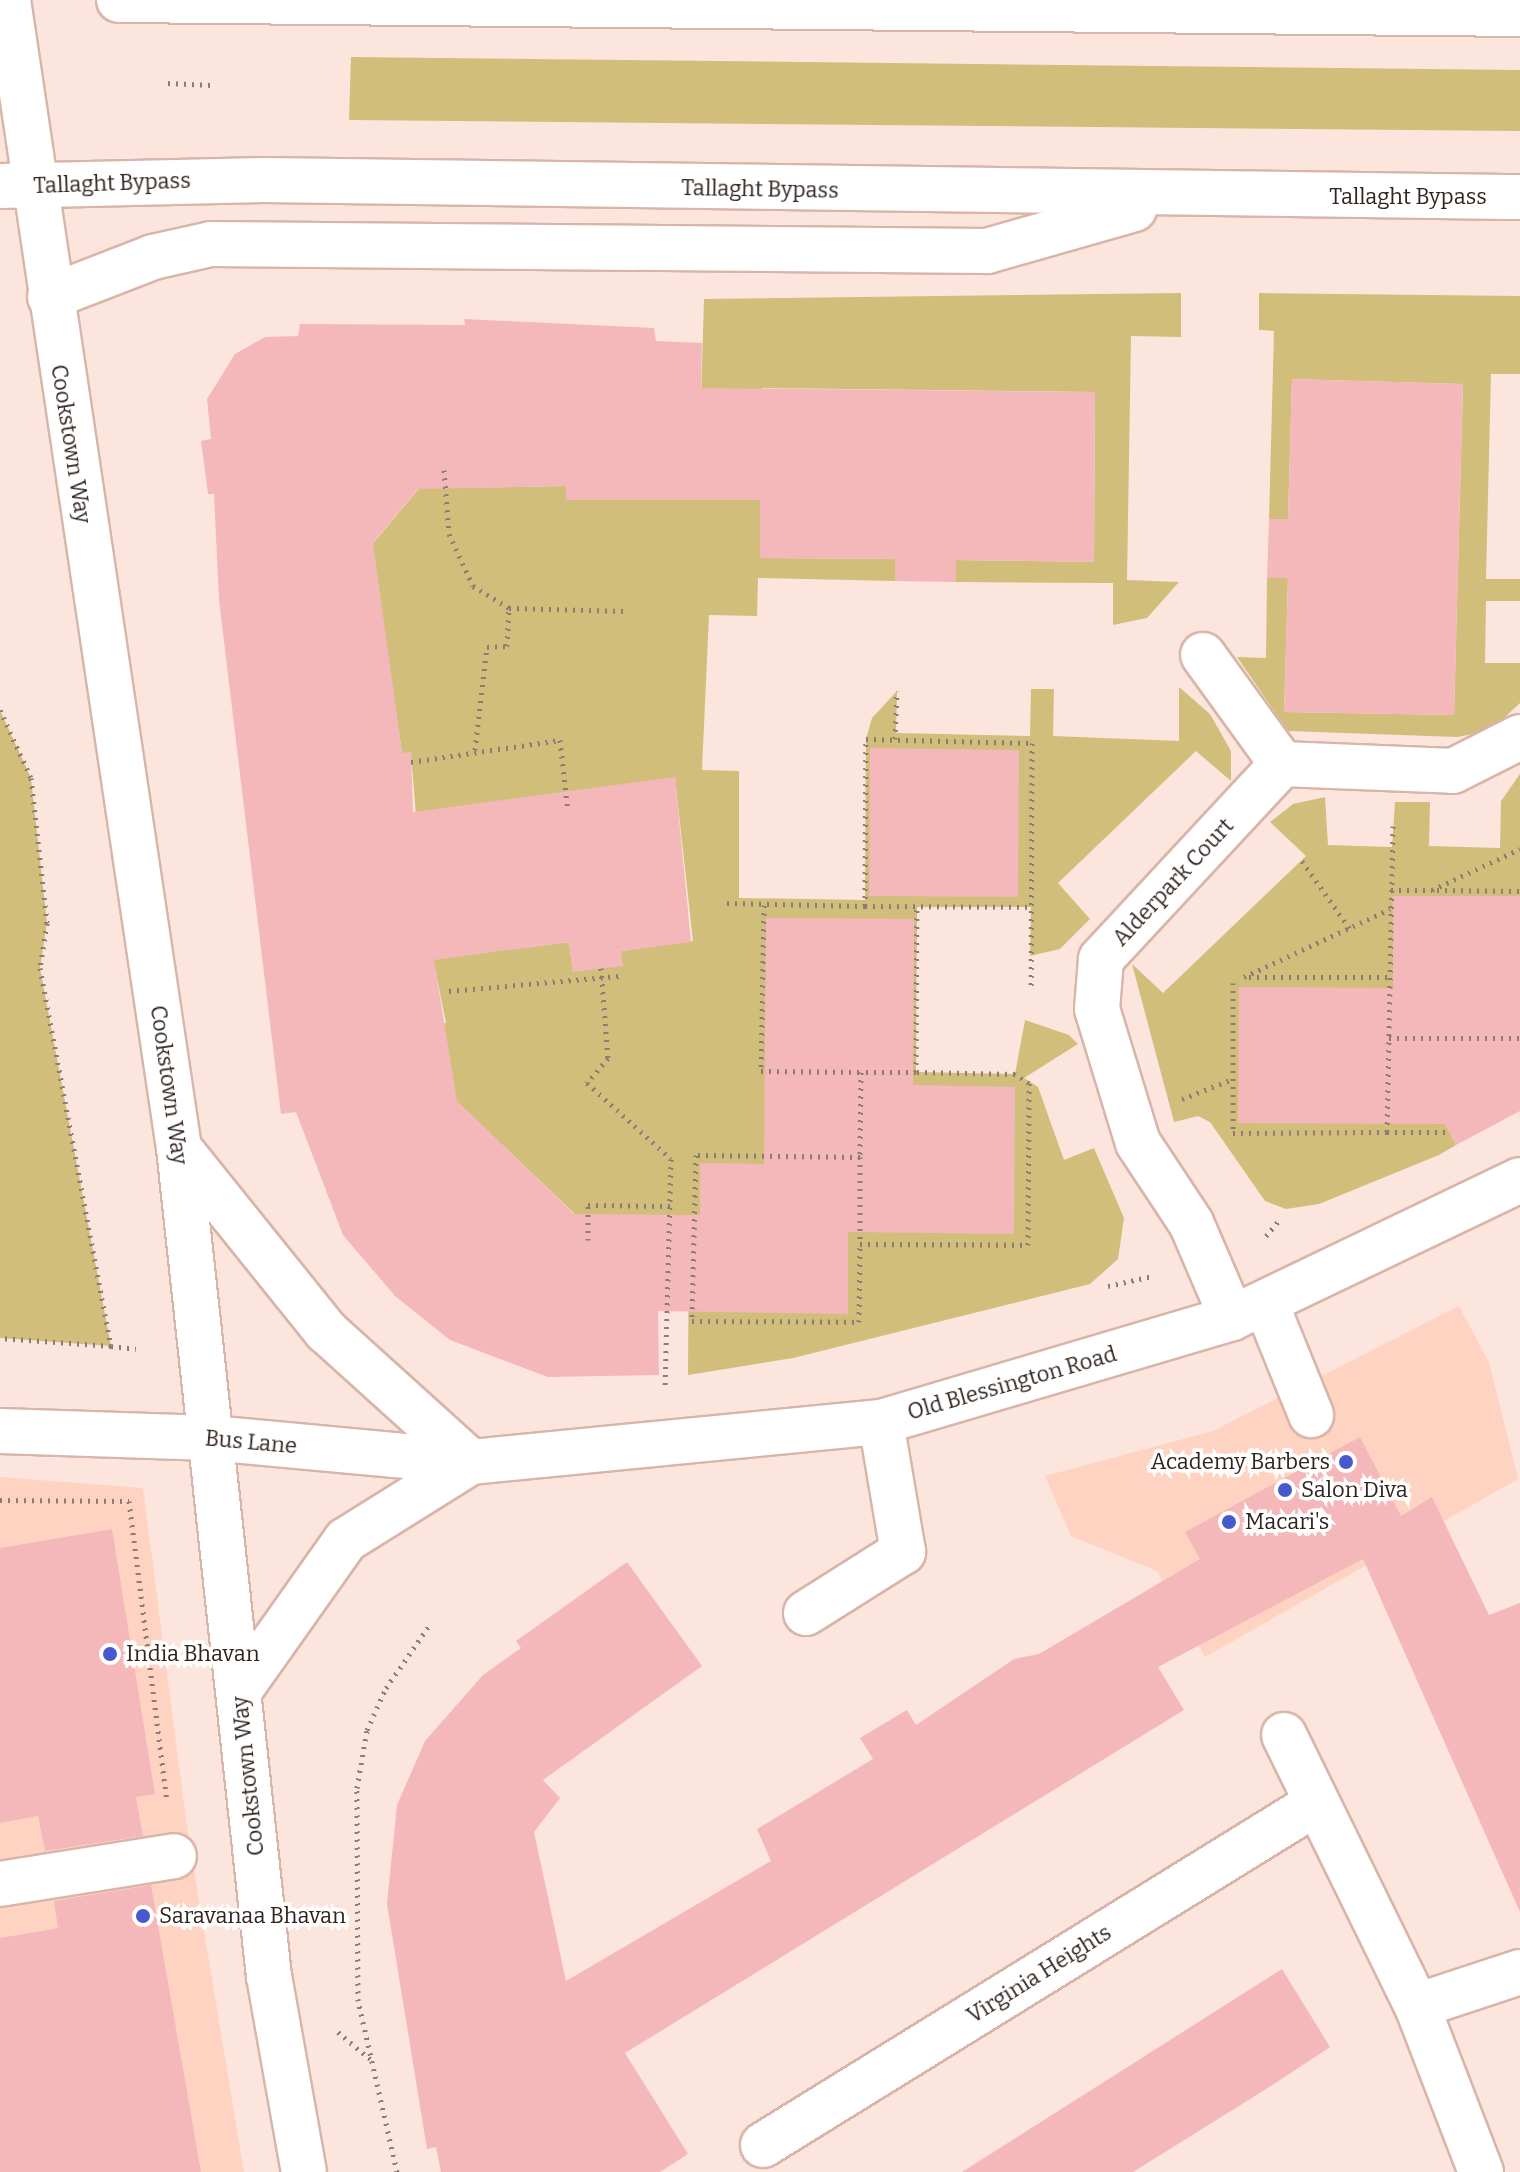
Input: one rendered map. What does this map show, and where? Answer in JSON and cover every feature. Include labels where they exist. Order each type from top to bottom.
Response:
[{"type":"street","name":"Cookstown Way","points":[[8,0],[17,186],[50,297],[179,1148],[269,1976],[304,2172]]},
{"type":"street","points":[[119,0],[1520,14]]},
{"type":"street","name":"Tallaght Bypass","points":[[17,186],[252,180],[1179,196],[1520,197]]},
{"type":"street","points":[[50,297],[153,257],[211,244],[987,251],[1179,196]]},
{"type":"street","points":[[1203,655],[1282,764],[1453,771],[1520,737]]},
{"type":"street","name":"Alderpark Court","points":[[1282,764],[1101,959],[1097,1009],[1138,1143],[1249,1311],[1311,1415]]},
{"type":"street","points":[[179,1148],[326,1331],[471,1462],[346,1540],[239,1691]]},
{"type":"street","name":"Old Blessington Road","points":[[471,1462],[881,1422],[1249,1311],[1520,1180]]},
{"type":"street","points":[[806,1613],[903,1552],[881,1422]]},
{"type":"street","name":"Bus Lane","points":[[10,1426],[211,1438],[471,1462]]},
{"type":"street","points":[[1284,1735],[1315,1804],[1417,2006],[1481,2172]]},
{"type":"street","name":"Virginia Heights","points":[[763,2145],[1315,1804]]},
{"type":"street","points":[[0,1884],[174,1856]]},
{"type":"street","points":[[1417,2006],[1520,1972]]},
{"type":"path","points":[[168,83],[212,85]]},
{"type":"path","points":[[444,470],[449,534],[473,586],[509,608],[625,611]]},
{"type":"path","points":[[475,750],[487,647],[507,646],[509,608]]},
{"type":"path","points":[[895,739],[897,691]]},
{"type":"path","points":[[0,710],[31,778],[47,923],[40,968],[111,1346]]},
{"type":"path","points":[[865,906],[866,739],[1032,743],[1031,987]]},
{"type":"path","points":[[411,762],[475,750],[560,740],[568,812]]},
{"type":"path","points":[[1432,890],[1520,849]]},
{"type":"path","points":[[1302,861],[1350,929]]},
{"type":"path","points":[[1387,1132],[1391,890],[1520,891]]},
{"type":"path","points":[[727,903],[1031,907]]},
{"type":"path","points":[[764,904],[761,1071],[1015,1074],[1029,1083],[1028,1245],[860,1244]]},
{"type":"path","points":[[916,1072],[917,906]]},
{"type":"path","points":[[1388,977],[1244,977],[1390,909]]},
{"type":"path","points":[[601,968],[608,1058],[587,1083],[671,1159],[665,1374]]},
{"type":"path","points":[[449,991],[619,976]]},
{"type":"path","points":[[1233,983],[1233,1133],[1449,1132]]},
{"type":"path","points":[[1389,1038],[1520,1038]]},
{"type":"path","points":[[860,1157],[696,1155],[692,1321],[859,1322],[861,1072]]},
{"type":"path","points":[[1169,1104],[1233,1079]]},
{"type":"path","points":[[588,1240],[588,1205],[671,1206]]},
{"type":"path","points":[[1108,1286],[1158,1275]]},
{"type":"path","points":[[0,1338],[136,1349]]},
{"type":"path","points":[[0,1500],[129,1501],[174,1856]]},
{"type":"path","points":[[397,2172],[358,2001],[357,1788],[380,1702],[431,1623]]},
{"type":"shaded area","points":[[351,57],[1520,70],[1520,131],[349,120]]},
{"type":"shaded area","points":[[1181,293],[1181,337],[1131,336],[1127,580],[1179,582],[1147,618],[1113,625],[1113,583],[956,582],[956,560],[1094,562],[1095,392],[762,388],[760,558],[895,559],[895,581],[758,578],[757,616],[709,615],[702,770],[739,771],[739,898],[865,900],[866,739],[872,718],[897,691],[896,733],[1030,736],[1031,689],[1054,689],[1053,736],[1179,741],[1179,687],[1210,714],[1231,751],[1231,781],[1196,751],[1058,883],[1090,919],[1060,949],[1030,956],[1031,907],[917,907],[916,1072],[1015,1074],[1025,1020],[1069,1035],[1078,1044],[1024,1078],[1038,1087],[1064,1160],[1094,1148],[1124,1218],[1118,1259],[1090,1284],[793,1358],[688,1375],[689,1217],[580,1219],[470,1114],[458,1113],[437,1024],[446,1023],[429,938],[524,948],[569,942],[573,972],[621,951],[693,941],[675,778],[417,829],[411,753],[402,753],[371,546],[426,480],[460,488],[566,486],[567,500],[698,498],[704,299]]},
{"type":"shaded area","points":[[1259,293],[1520,296],[1520,374],[1491,374],[1486,579],[1520,579],[1520,601],[1486,601],[1485,663],[1520,663],[1520,703],[1490,731],[1457,737],[1288,731],[1237,657],[1266,658],[1267,578],[1288,578],[1284,712],[1454,715],[1463,384],[1292,379],[1288,519],[1269,519],[1274,331],[1259,330]]},
{"type":"shaded area","points":[[0,710],[31,778],[47,923],[40,968],[111,1346],[0,1338]]},
{"type":"shaded area","points":[[1520,774],[1520,1073],[1441,1116],[1456,1145],[1439,1155],[1319,1204],[1286,1209],[1265,1201],[1210,1122],[1198,1116],[1174,1122],[1132,964],[1163,993],[1306,856],[1270,822],[1293,804],[1325,797],[1328,845],[1392,847],[1395,802],[1430,802],[1429,846],[1500,848],[1501,801]]},
{"type":"shaded area","points":[[1459,1306],[1489,1362],[1518,1479],[1205,1657],[1157,1571],[1071,1536],[1045,1476],[1213,1431]]},
{"type":"shaded area","points":[[0,1477],[143,1488],[187,1827],[244,2172],[0,2172]]},
{"type":"building","points":[[464,319],[654,328],[656,341],[702,343],[701,388],[1095,392],[1094,562],[956,560],[956,582],[895,581],[895,559],[760,558],[760,500],[566,500],[566,486],[418,489],[373,543],[402,753],[411,752],[413,812],[675,777],[691,942],[621,951],[623,966],[573,972],[569,942],[434,960],[457,1101],[574,1214],[700,1215],[700,1163],[764,1164],[766,918],[914,919],[913,1085],[1015,1087],[1014,1234],[848,1232],[848,1314],[658,1311],[659,1375],[548,1377],[450,1340],[395,1296],[343,1235],[296,1112],[281,1114],[219,600],[214,494],[208,494],[201,441],[211,439],[207,399],[235,354],[265,337],[298,336],[300,324],[465,325]]},
{"type":"building","points":[[1292,379],[1463,384],[1454,715],[1284,712],[1288,578],[1267,578],[1269,519],[1288,519]]},
{"type":"building","points":[[870,748],[1019,750],[1018,897],[869,896]]},
{"type":"building","points":[[1393,896],[1520,896],[1520,1111],[1456,1145],[1445,1124],[1238,1123],[1239,987],[1393,988]]},
{"type":"building","points":[[1360,1437],[1401,1516],[1432,1497],[1489,1615],[1520,1603],[1520,1912],[1363,1559],[1158,1667],[1184,1710],[625,2053],[688,2154],[660,2172],[441,2172],[436,2147],[427,2149],[387,1904],[397,1805],[425,1741],[483,1675],[521,1648],[516,1641],[627,1562],[702,1666],[543,1780],[560,1798],[534,1832],[566,1981],[771,1861],[757,1829],[873,1759],[860,1738],[907,1710],[916,1725],[1014,1659],[1039,1654],[1200,1559],[1185,1532]]},
{"type":"building","points":[[112,1529],[155,1794],[136,1797],[143,1836],[45,1851],[38,1816],[0,1823],[0,1548]]},
{"type":"building","points":[[151,1885],[201,2172],[0,2172],[0,1938],[58,1928],[54,1901]]},
{"type":"building","points":[[1282,1969],[1330,2047],[1271,2086],[1133,2172],[962,2172]]},
{"type":"place","name":"Academy Barbers","points":[[1346,1462]]},
{"type":"place","name":"Salon Diva","points":[[1285,1490]]},
{"type":"place","name":"Macari's","points":[[1229,1522]]},
{"type":"place","name":"India Bhavan","points":[[110,1654]]},
{"type":"place","name":"Saravanaa Bhavan","points":[[143,1916]]}]
